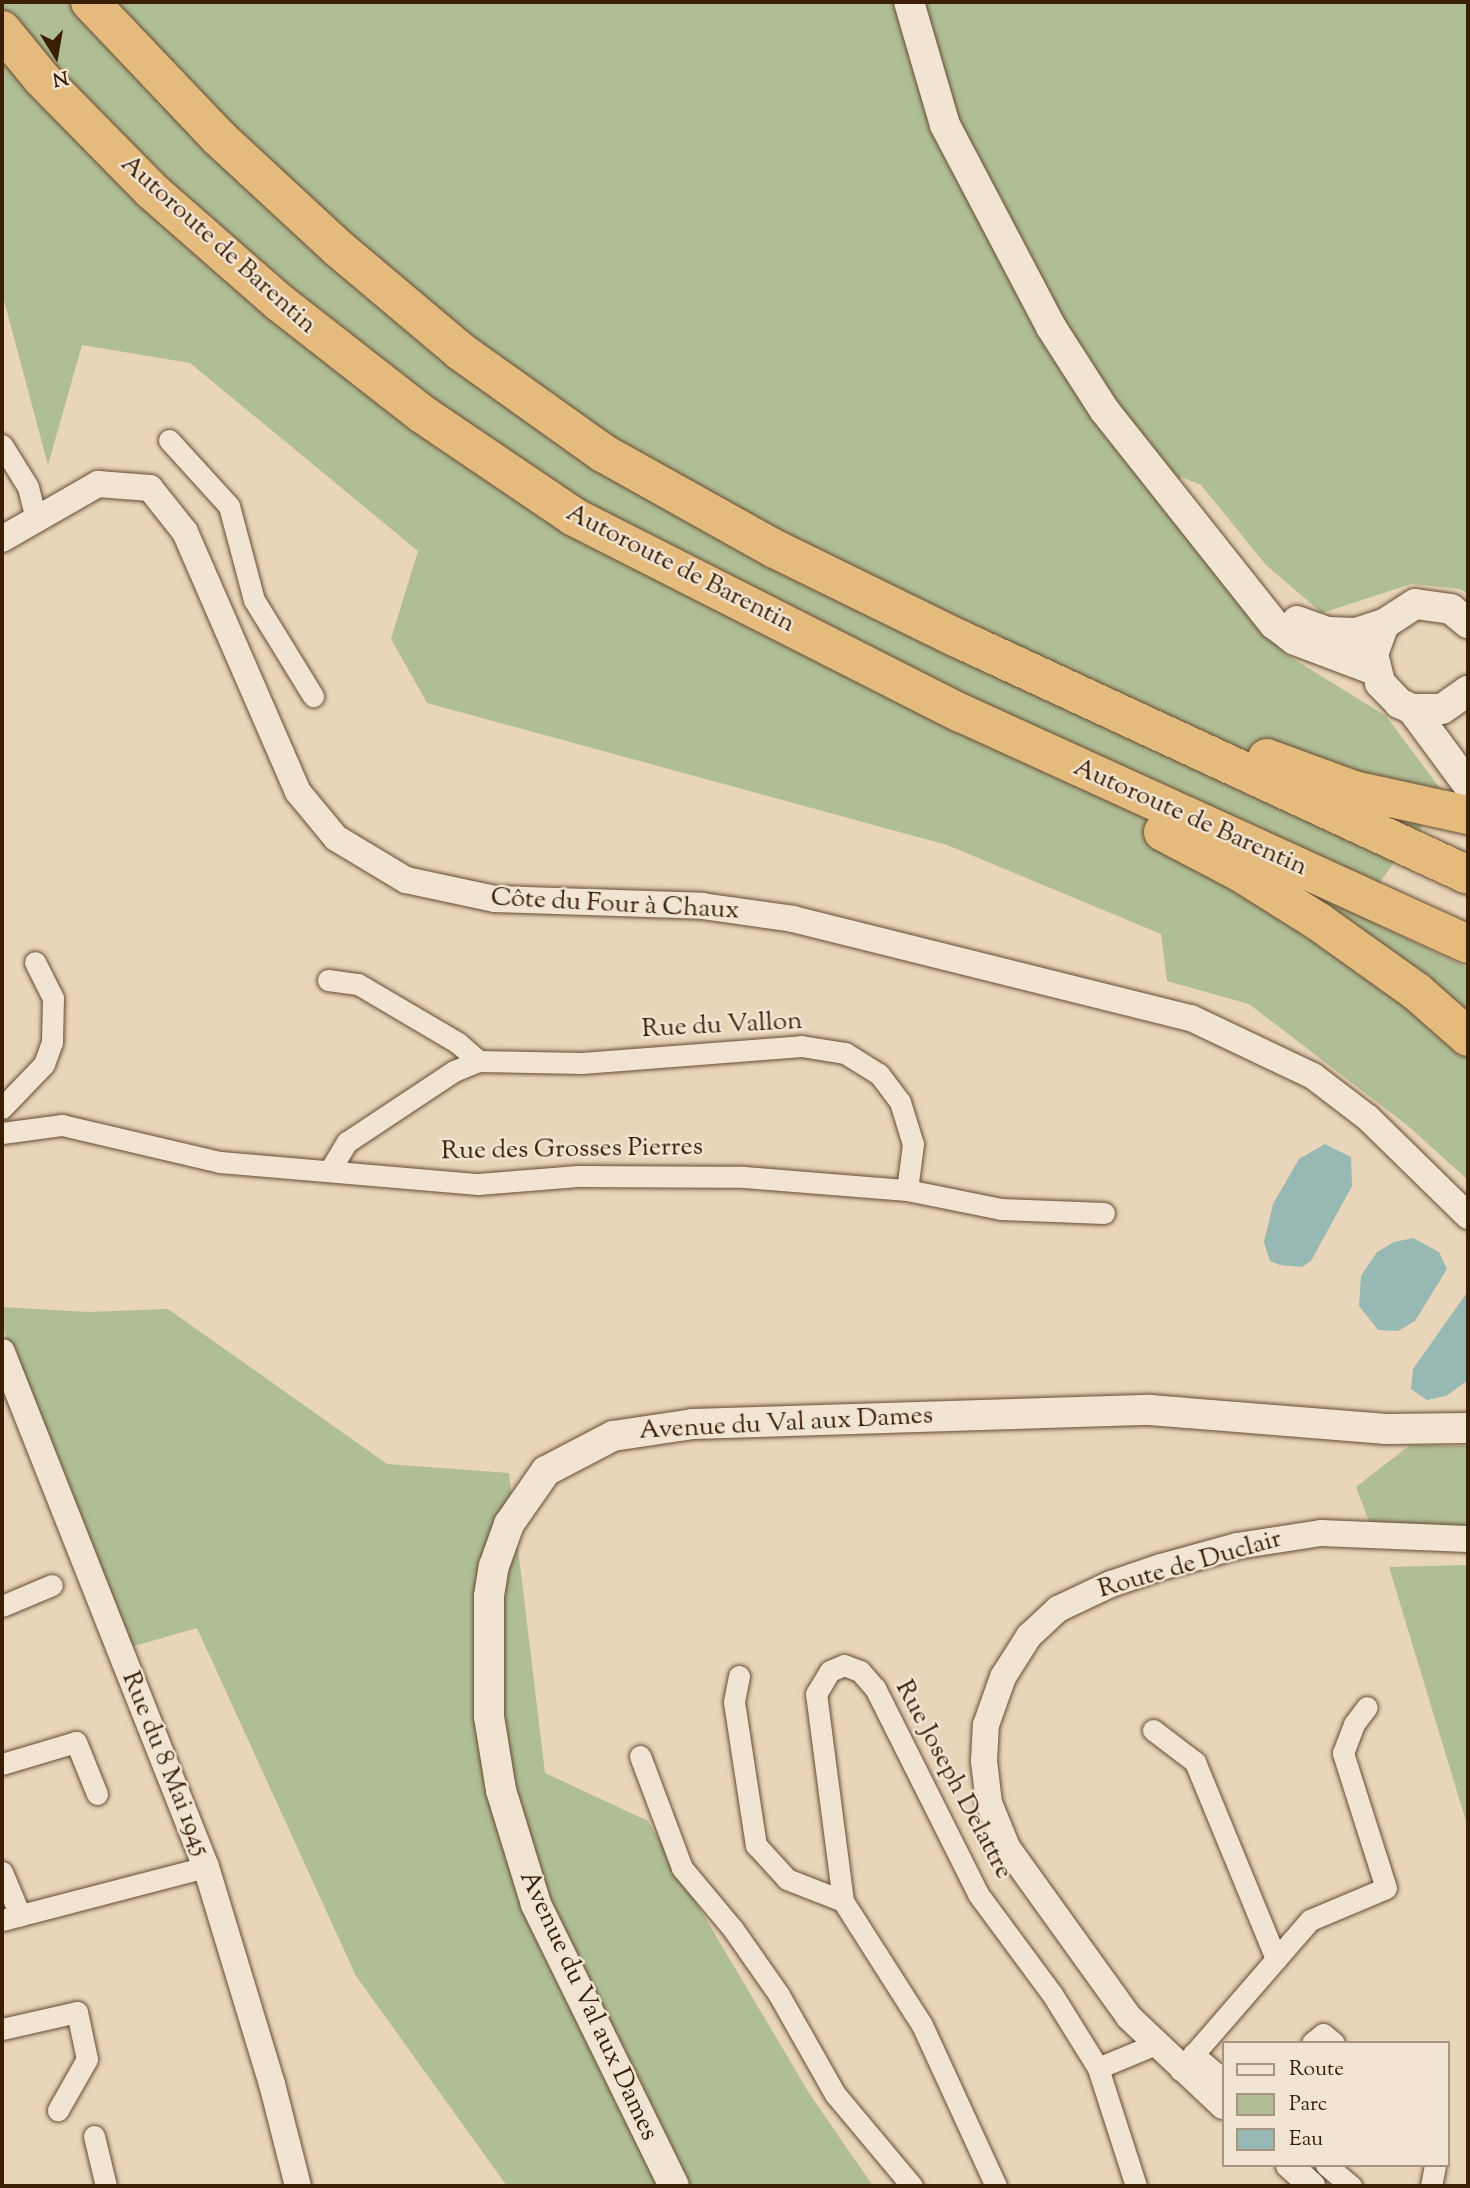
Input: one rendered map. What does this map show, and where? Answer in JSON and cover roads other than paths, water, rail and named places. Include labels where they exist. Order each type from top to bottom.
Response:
[{"type":"highway","points":[[90,2],[218,137],[339,248],[460,351],[603,453],[775,549],[1130,720],[1468,875]]},
{"type":"highway","name":"Autoroute de Barentin","points":[[2,30],[42,79],[152,191],[280,303],[422,414],[574,517],[961,713],[1468,944]]},
{"type":"highway","points":[[961,713],[1319,922],[1416,992],[1468,1037]]},
{"type":"highway","points":[[1130,720],[1245,750],[1354,790],[1468,815]]},
{"type":"main road","points":[[909,2],[945,125],[1051,327],[1105,411],[1248,587],[1274,624],[1295,640],[1374,670]]},
{"type":"main road","points":[[1248,587],[1304,625],[1327,632],[1356,633],[1384,624],[1415,604],[1433,603],[1451,609],[1468,623]]},
{"type":"main road","points":[[1384,624],[1376,638],[1374,670],[1388,694],[1412,709],[1465,771]]},
{"type":"main road","points":[[1412,709],[1442,709],[1462,697]]},
{"type":"main road","points":[[1462,697],[1456,746],[1465,771]]},
{"type":"main road","name":"Avenue du Val aux Dames","points":[[674,2186],[531,1891],[494,1753],[487,1662],[494,1566],[518,1506],[546,1471],[613,1436],[693,1424],[1150,1410],[1386,1429],[1468,1428]]},
{"type":"street","points":[[169,440],[229,506],[254,600],[313,696]]},
{"type":"street","points":[[2,445],[28,487],[40,518],[2,539]]},
{"type":"street","name":"Côte du Four à Chaux","points":[[40,518],[98,484],[150,488],[185,532],[298,792],[336,838],[406,880],[495,899],[702,906],[793,919],[1191,1018],[1313,1076],[1368,1118],[1468,1216]]},
{"type":"street","points":[[221,611],[254,600]]},
{"type":"street","points":[[2,1108],[44,1064],[52,1042],[53,998],[35,962]]},
{"type":"street","points":[[328,980],[358,984],[458,1043],[478,1061]]},
{"type":"street","name":"Rue du Vallon","points":[[330,1170],[347,1142],[454,1071],[478,1061],[582,1063],[801,1045],[845,1053],[879,1074],[900,1102],[913,1144],[907,1190]]},
{"type":"street","name":"Rue des Grosses Pierres","points":[[2,1133],[62,1125],[114,1135],[176,1155],[478,1184],[578,1176],[744,1177],[907,1190],[1001,1209],[1104,1213]]},
{"type":"street","name":"Rue du 8 Mai 1945","points":[[2,1352],[206,1867],[272,2084],[298,2186]]},
{"type":"street","name":"Route de Duclair","points":[[1222,2105],[1187,2062],[1156,2044],[1129,2017],[1020,1868],[989,1802],[986,1725],[1017,1651],[1039,1625],[1078,1597],[1237,1546],[1344,1531],[1468,1539]]},
{"type":"street","points":[[2,1606],[52,1585]]},
{"type":"street","name":"Rue Joseph Delattre","points":[[996,2186],[922,2025],[844,1901],[816,1694],[830,1671],[844,1665],[860,1671],[875,1688],[978,1894],[1052,1994],[1098,2068],[1136,2186]]},
{"type":"street","points":[[739,1676],[734,1702],[756,1845],[787,1879],[844,1901]]},
{"type":"street","points":[[1222,2079],[1187,2062],[1310,1920],[1386,1888],[1343,1753],[1354,1724],[1367,1707]]},
{"type":"street","points":[[1153,1730],[1195,1762],[1276,1959]]},
{"type":"street","points":[[2,1764],[76,1742],[97,1794]]},
{"type":"street","points":[[640,1756],[682,1868],[733,1929],[779,1995],[835,2094],[912,2186]]},
{"type":"street","points":[[2,1872],[11,1918],[206,1867]]},
{"type":"street","points":[[2,2029],[77,2012],[88,2059],[58,2110]]},
{"type":"street","points":[[1314,2041],[1323,2034],[1332,2041]]},
{"type":"street","points":[[1098,2068],[1156,2044]]},
{"type":"street","points":[[94,2136],[106,2186]]},
{"type":"street","points":[[1291,2167],[1312,2186]]},
{"type":"street","points":[[1328,2167],[1351,2186]]},
{"type":"street","points":[[1431,2186],[1435,2167]]},
{"type":"water","points":[[1325,1144],[1351,1157],[1352,1186],[1311,1261],[1302,1267],[1270,1261],[1264,1242],[1273,1204],[1299,1159]]},
{"type":"water","points":[[1413,1238],[1439,1252],[1447,1269],[1415,1321],[1398,1331],[1378,1330],[1359,1306],[1361,1276],[1377,1252],[1394,1242]]},
{"type":"water","points":[[1468,1291],[1468,1380],[1446,1396],[1427,1400],[1411,1389],[1413,1369]]}]
